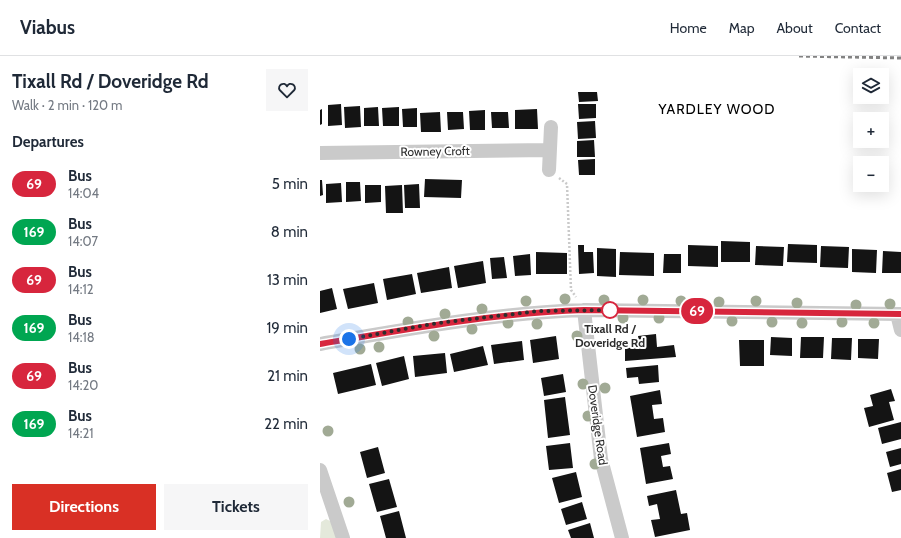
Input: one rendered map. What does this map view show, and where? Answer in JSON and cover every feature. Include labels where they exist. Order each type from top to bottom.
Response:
[{"type":"street","points":[[549,170],[550,128]]},
{"type":"street","name":"Rowney Croft","points":[[320,153],[549,150]]},
{"type":"street","points":[[320,344],[438,323],[539,311],[584,310],[899,314],[901,330]]},
{"type":"street","name":"Doveridge Road","points":[[584,310],[600,459],[622,538]]},
{"type":"street","points":[[320,470],[343,538]]},
{"type":"path","points":[[549,170],[567,184],[571,290],[584,310]]},
{"type":"shaded area","points":[[326,519],[332,522],[338,538],[320,538],[321,522]]},
{"type":"building","points":[[578,92],[597,92],[598,101],[579,102]]},
{"type":"building","points":[[341,104],[342,125],[328,126],[328,105]]},
{"type":"building","points":[[578,104],[596,104],[596,118],[579,119]]},
{"type":"building","points":[[360,106],[361,127],[345,128],[344,107]]},
{"type":"building","points":[[378,107],[379,126],[364,126],[364,108]]},
{"type":"building","points":[[399,107],[399,126],[383,126],[382,108]]},
{"type":"building","points":[[417,108],[417,127],[403,127],[402,109]]},
{"type":"building","points":[[322,109],[322,124],[320,125],[320,110]]},
{"type":"building","points":[[537,109],[538,129],[515,129],[515,110]]},
{"type":"building","points":[[485,110],[485,130],[470,130],[469,111]]},
{"type":"building","points":[[440,112],[441,132],[421,132],[420,113]]},
{"type":"building","points":[[447,112],[463,112],[464,129],[448,130]]},
{"type":"building","points":[[491,112],[508,112],[509,128],[492,128]]},
{"type":"building","points":[[595,121],[596,138],[578,139],[577,122]]},
{"type":"building","points":[[594,140],[595,157],[577,157],[577,141]]},
{"type":"building","points":[[595,159],[595,175],[579,175],[578,160]]},
{"type":"building","points":[[425,179],[462,180],[461,198],[424,197]]},
{"type":"building","points":[[320,180],[322,180],[323,195],[320,196]]},
{"type":"building","points":[[346,182],[360,182],[361,201],[346,202]]},
{"type":"building","points":[[341,183],[342,202],[326,203],[326,184]]},
{"type":"building","points":[[419,184],[420,208],[405,208],[404,185]]},
{"type":"building","points":[[365,185],[381,185],[381,202],[365,203]]},
{"type":"building","points":[[402,185],[403,213],[386,213],[385,186]]},
{"type":"building","points":[[721,241],[750,242],[750,262],[721,262]]},
{"type":"building","points":[[788,244],[817,245],[817,263],[787,262]]},
{"type":"building","points":[[578,245],[584,245],[584,252],[593,252],[594,273],[579,274]]},
{"type":"building","points":[[688,245],[718,246],[718,267],[688,266]]},
{"type":"building","points":[[756,246],[784,247],[783,266],[755,265]]},
{"type":"building","points":[[821,246],[849,247],[848,268],[820,267]]},
{"type":"building","points":[[597,248],[616,249],[616,277],[597,276]]},
{"type":"building","points":[[852,249],[877,250],[876,273],[852,272]]},
{"type":"building","points":[[883,251],[901,252],[901,273],[882,273]]},
{"type":"building","points":[[536,252],[567,253],[567,274],[536,274]]},
{"type":"building","points":[[620,252],[654,253],[654,276],[619,275]]},
{"type":"building","points":[[530,254],[531,275],[515,276],[513,256]]},
{"type":"building","points":[[664,254],[681,254],[681,273],[663,273]]},
{"type":"building","points":[[504,257],[507,278],[492,279],[490,258]]},
{"type":"building","points":[[483,261],[486,283],[458,288],[454,266]]},
{"type":"building","points":[[449,267],[452,288],[421,293],[417,273]]},
{"type":"building","points":[[412,274],[416,294],[387,300],[383,279]]},
{"type":"building","points":[[374,283],[378,303],[348,309],[343,289]]},
{"type":"building","points":[[332,288],[337,309],[320,313],[320,291]]},
{"type":"building","points":[[656,334],[657,347],[674,345],[676,357],[625,361],[625,348],[640,347],[638,336]]},
{"type":"building","points":[[556,336],[559,359],[533,363],[530,340]]},
{"type":"building","points":[[771,337],[792,338],[792,356],[770,355]]},
{"type":"building","points":[[801,337],[824,337],[823,358],[800,358]]},
{"type":"building","points":[[832,338],[852,338],[851,360],[831,359]]},
{"type":"building","points":[[858,339],[879,339],[878,359],[858,358]]},
{"type":"building","points":[[739,340],[764,340],[764,366],[740,366]]},
{"type":"building","points":[[522,341],[524,360],[494,364],[491,345]]},
{"type":"building","points":[[483,346],[488,365],[454,372],[450,354]]},
{"type":"building","points":[[445,353],[447,373],[415,377],[413,356]]},
{"type":"building","points":[[404,356],[409,379],[382,386],[376,363]]},
{"type":"building","points":[[371,364],[376,385],[338,394],[333,373]]},
{"type":"building","points":[[658,365],[659,382],[639,384],[638,377],[627,378],[626,368]]},
{"type":"building","points":[[563,374],[566,392],[544,396],[541,378]]},
{"type":"building","points":[[891,389],[895,401],[889,402],[894,420],[869,427],[864,408],[873,406],[870,395]]},
{"type":"building","points":[[660,390],[662,404],[652,405],[654,419],[663,418],[665,432],[637,437],[630,396]]},
{"type":"building","points":[[565,397],[570,435],[548,438],[544,400]]},
{"type":"building","points":[[901,422],[901,439],[882,444],[878,428]]},
{"type":"building","points":[[570,443],[573,468],[549,470],[546,446]]},
{"type":"building","points":[[669,443],[671,454],[661,456],[663,467],[670,466],[673,479],[646,484],[640,448]]},
{"type":"building","points":[[378,447],[385,473],[367,478],[360,452]]},
{"type":"building","points":[[901,448],[901,464],[890,467],[886,452]]},
{"type":"building","points":[[901,469],[901,490],[892,492],[887,473]]},
{"type":"building","points":[[576,472],[582,497],[559,503],[552,478]]},
{"type":"building","points":[[389,479],[397,507],[377,512],[369,484]]},
{"type":"building","points":[[676,490],[681,514],[687,513],[690,530],[655,537],[651,520],[660,519],[657,504],[649,506],[647,496]]},
{"type":"building","points":[[582,502],[587,519],[566,525],[561,509]]},
{"type":"building","points":[[399,511],[406,538],[386,538],[380,516]]},
{"type":"building","points":[[590,523],[594,538],[571,538],[568,530]]},
{"type":"railway","points":[[799,56],[901,58]]},
{"type":"bus line","name":"69","points":[[320,344],[438,323],[539,311],[584,310],[901,314]]},
{"type":"place","name":"Tixall Rd / Doveridge Rd","points":[[610,310]]},
{"type":"district","name":"YARDLEY WOOD","points":[[717,109]]},
{"type":"route","points":[[349,339],[438,323],[539,311],[615,310],[610,310]]}]
